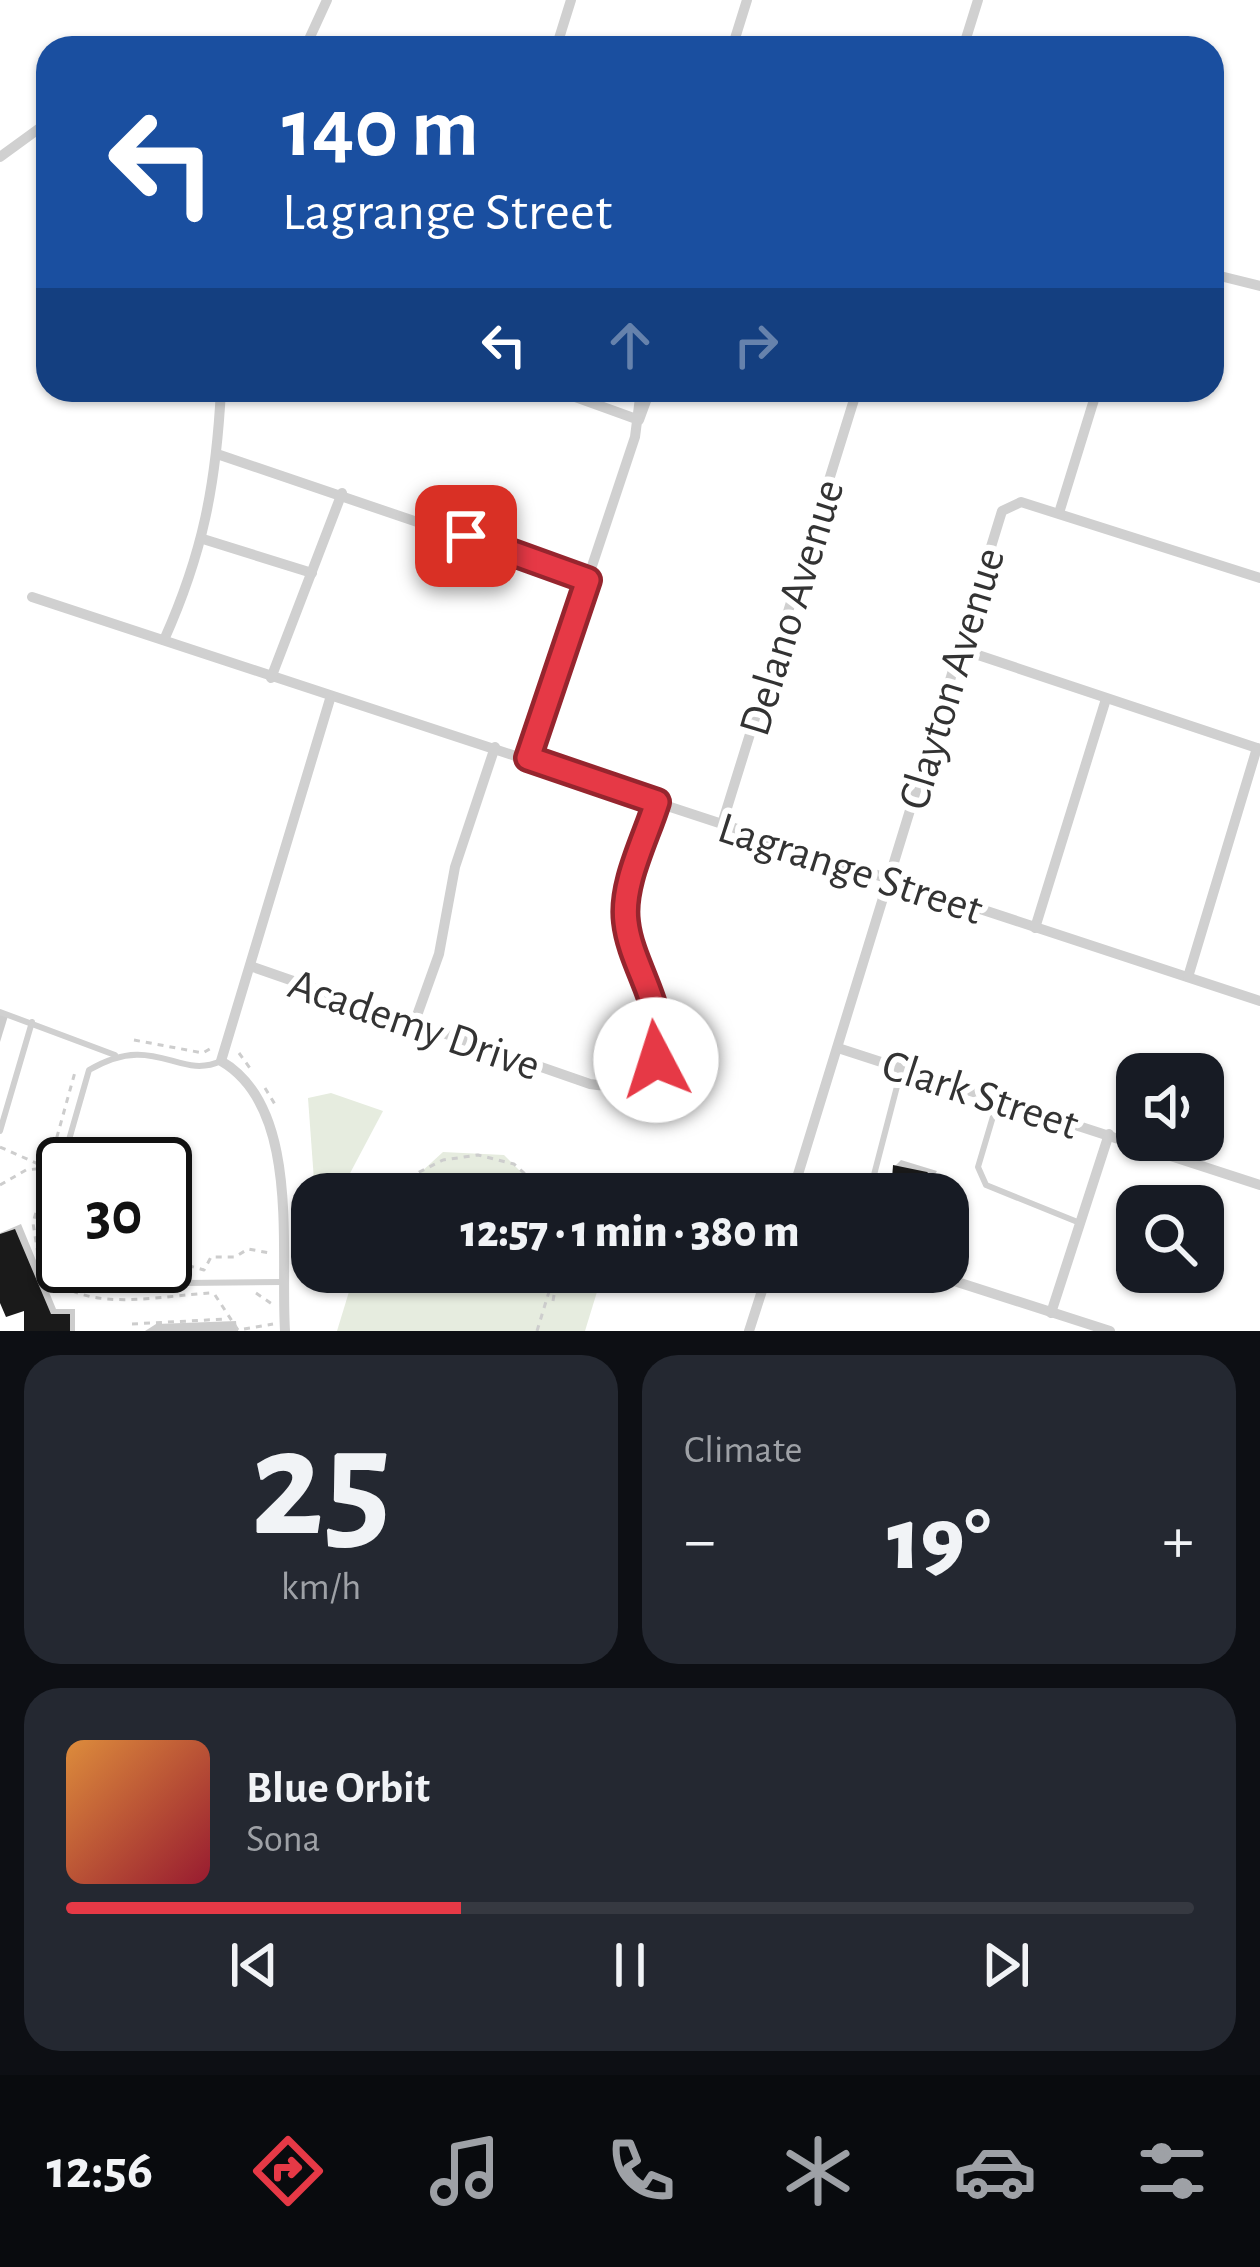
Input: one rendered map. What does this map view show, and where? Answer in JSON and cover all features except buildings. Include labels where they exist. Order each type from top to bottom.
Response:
[{"type":"street","points":[[310,36],[327,0]]},
{"type":"street","points":[[560,36],[571,0]]},
{"type":"street","points":[[736,36],[747,0]]},
{"type":"street","points":[[967,36],[978,0]]},
{"type":"street","points":[[0,158],[36,131]]},
{"type":"street","points":[[1224,277],[1260,286]]},
{"type":"street","points":[[164,640],[203,538],[218,454],[220,402]]},
{"type":"street","points":[[589,402],[639,420]]},
{"type":"street","points":[[639,420],[640,402]]},
{"type":"street","points":[[528,758],[646,402]]},
{"type":"street","name":"Delano Avenue","points":[[722,824],[853,402]]},
{"type":"street","name":"Clayton Avenue","points":[[799,1173],[957,648],[1006,508],[1022,502],[1059,513],[1093,402]]},
{"type":"street","points":[[218,454],[588,580]]},
{"type":"street","points":[[271,678],[341,493]]},
{"type":"street","points":[[1059,513],[1260,578]]},
{"type":"street","points":[[203,538],[312,573]]},
{"type":"street","name":"Lagrange Street","points":[[32,596],[330,699],[496,747],[1260,1001]]},
{"type":"street","points":[[957,648],[1258,748],[1188,977]]},
{"type":"street","points":[[285,1331],[274,1127],[245,1076],[221,1061],[330,699]]},
{"type":"street","points":[[1035,928],[1106,699]]},
{"type":"street","points":[[415,1021],[439,954],[455,867],[496,747]]},
{"type":"street","name":"Academy Drive","points":[[253,967],[612,1088],[646,1074],[661,1044],[625,920],[632,877],[657,802]]},
{"type":"street","name":"Clark Street","points":[[838,1048],[1260,1185]]},
{"type":"street","points":[[1051,1313],[1109,1135]]},
{"type":"street","points":[[969,1286],[1110,1331]]},
{"type":"street","points":[[749,1331],[761,1293]]},
{"type":"lane","points":[[0,1012],[115,1055]]},
{"type":"lane","points":[[0,1131],[32,1022]]},
{"type":"lane","points":[[221,1061],[208,1067],[137,1051],[115,1055],[89,1070],[44,1237],[58,1269],[88,1285],[283,1282]]},
{"type":"lane","points":[[874,1173],[902,1067]]},
{"type":"lane","points":[[998,1099],[978,1167],[986,1185],[1080,1223]]},
{"type":"path","points":[[134,1040],[203,1053],[215,1044]]},
{"type":"path","points":[[55,1137],[75,1072]]},
{"type":"path","points":[[0,1147],[36,1159]]},
{"type":"path","points":[[422,1173],[442,1160],[478,1155],[514,1164],[525,1173]]},
{"type":"path","points":[[0,1185],[36,1169]]},
{"type":"path","points":[[192,1267],[204,1270],[211,1257],[235,1257],[248,1249],[282,1256]]},
{"type":"path","points":[[81,1293],[98,1298],[218,1293],[238,1330],[272,1328],[275,1310],[263,1294],[239,1293]]},
{"type":"path","points":[[537,1331],[550,1293]]},
{"type":"path","points":[[550,1303],[552,1293]]},
{"type":"path","points":[[132,1324],[228,1318]]},
{"type":"shaded area","points":[[331,1093],[383,1111],[350,1173],[313,1173],[308,1098]]},
{"type":"shaded area","points":[[443,1152],[504,1155],[522,1173],[420,1173]]},
{"type":"shaded area","points":[[349,1293],[597,1293],[585,1331],[337,1331]]},
{"type":"route","points":[[466,536],[588,580],[528,758],[657,802],[632,877],[625,920],[659,1028],[656,1060]]}]
